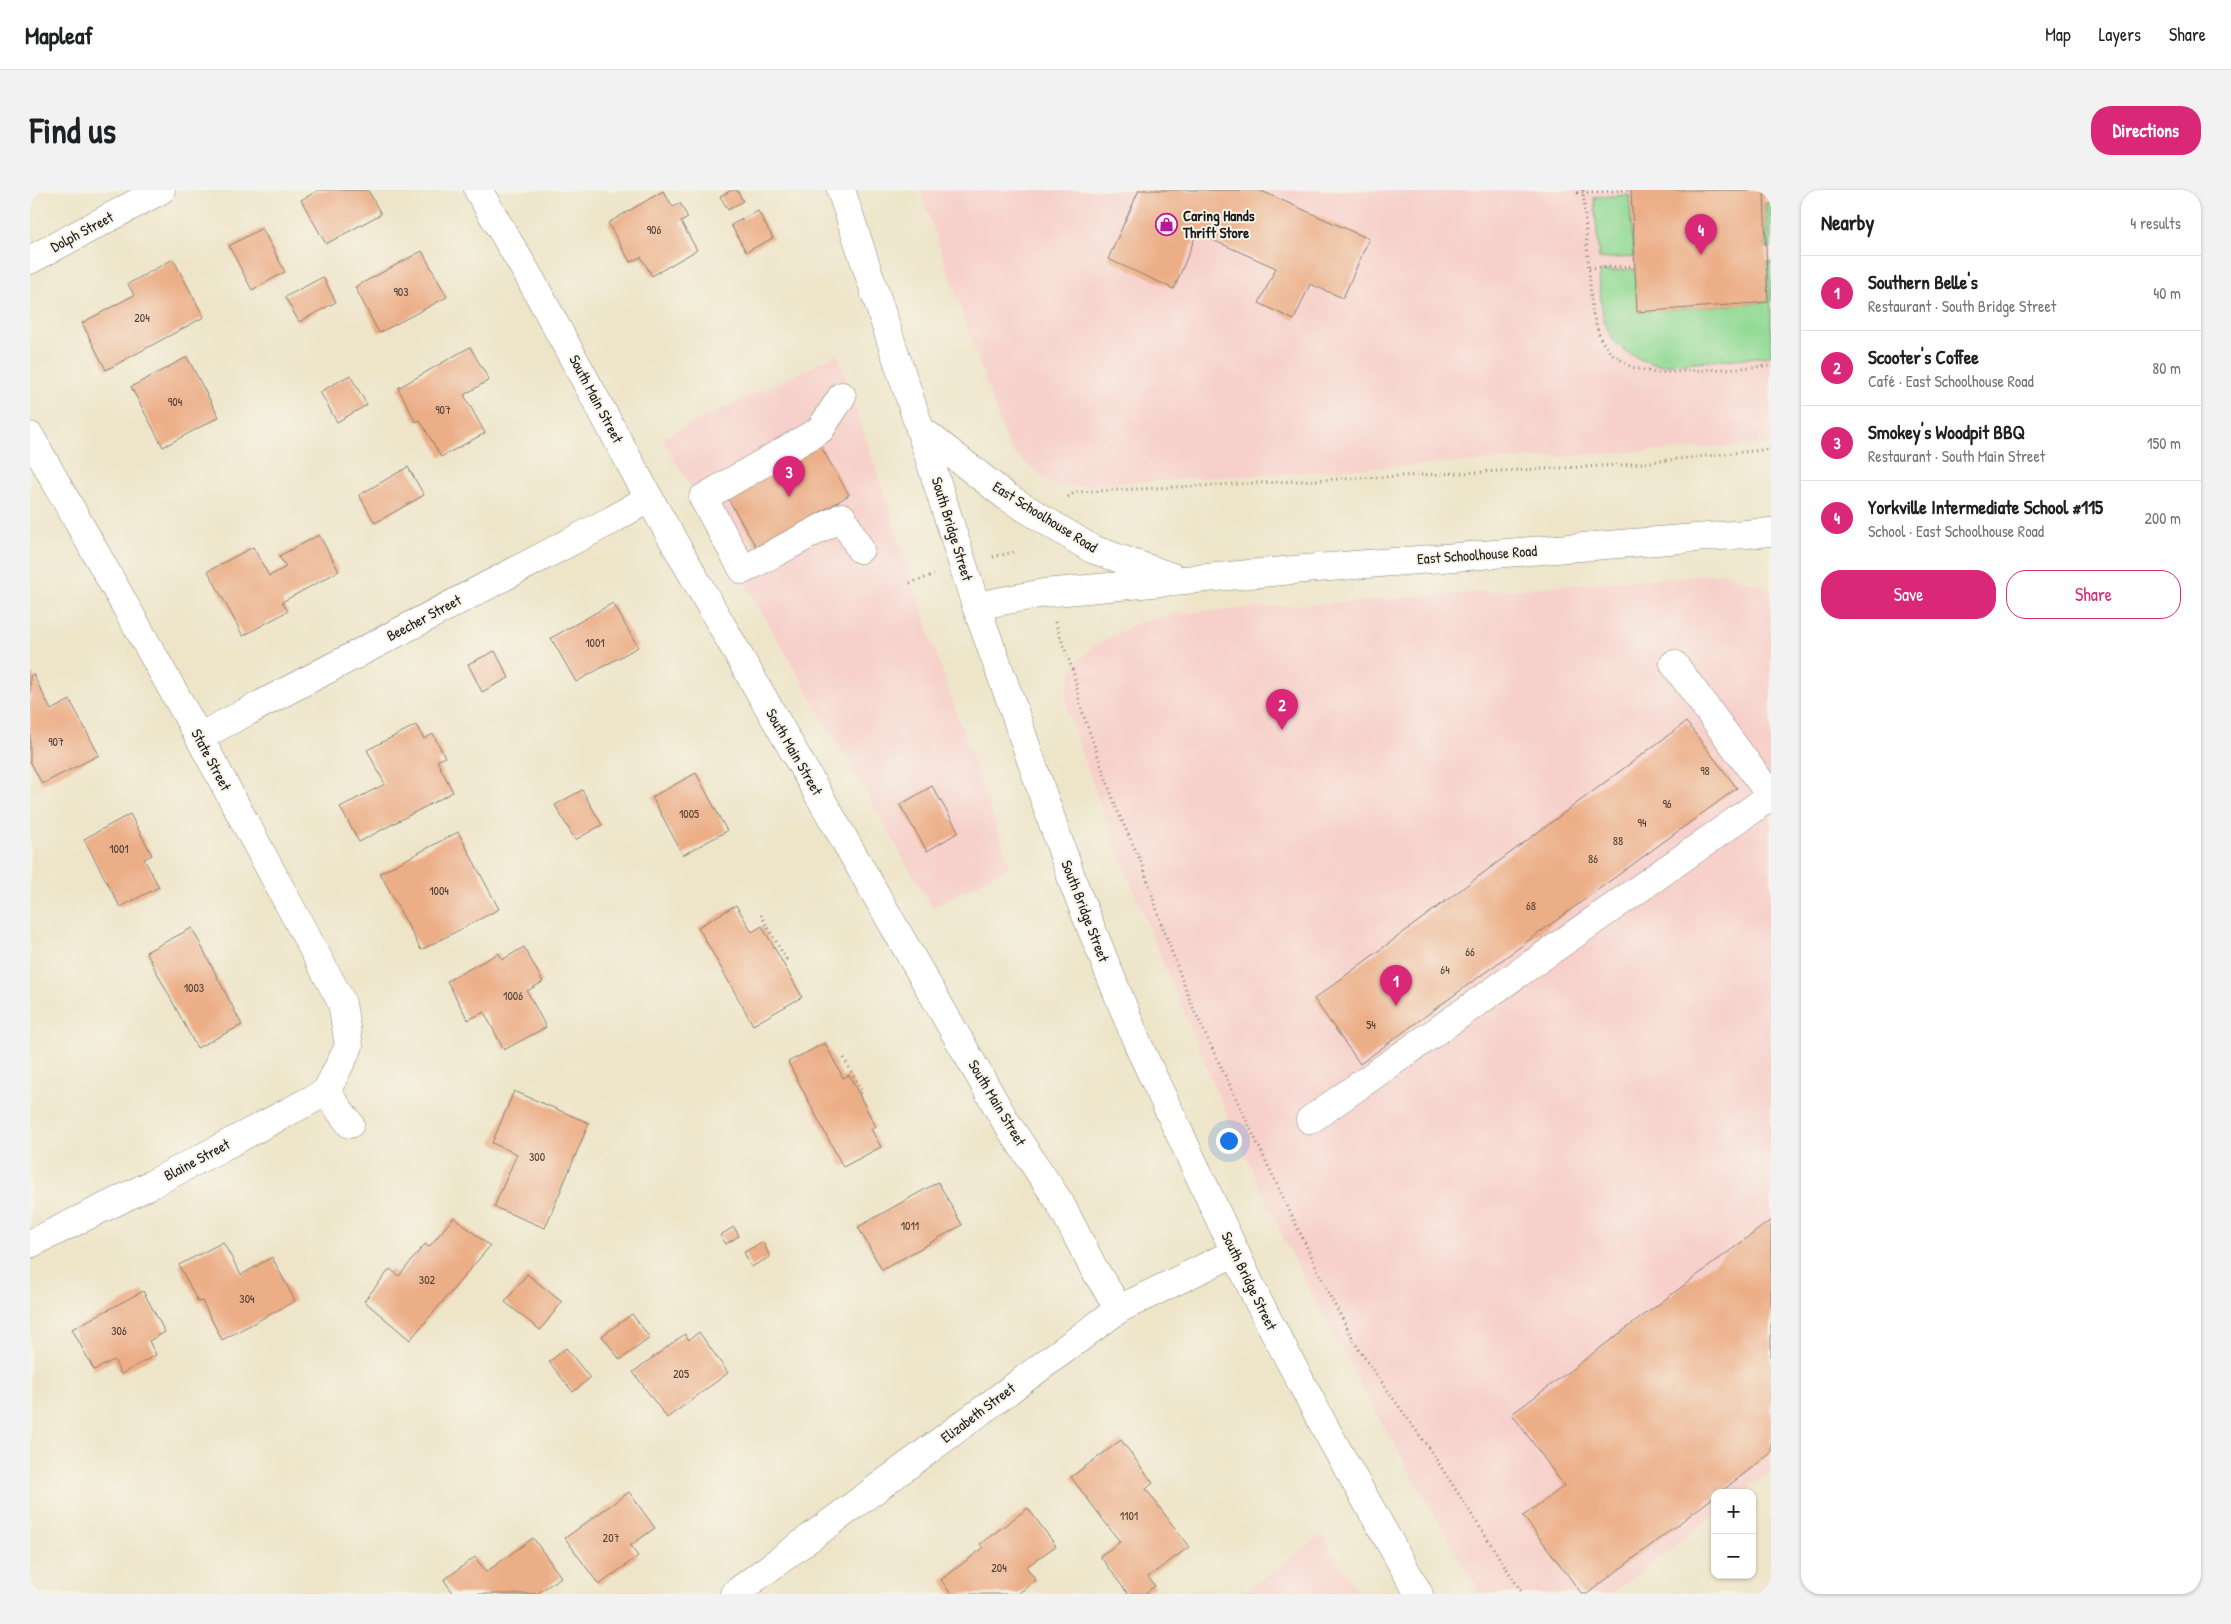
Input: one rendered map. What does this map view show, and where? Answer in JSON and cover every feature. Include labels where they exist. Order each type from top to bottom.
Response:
[{"type":"main road","name":"Dolph Street","points":[[30,260],[161,190]]},
{"type":"main road","name":"South Main Street","points":[[478,190],[531,280],[649,498],[1006,1122],[1060,1203],[1093,1267],[1119,1309]]},
{"type":"main road","name":"South Bridge Street","points":[[841,190],[976,606],[1075,888],[1140,1049],[1234,1253],[1330,1437],[1419,1594]]},
{"type":"main road","points":[[842,396],[820,430],[703,498],[743,570],[842,517],[860,549]]},
{"type":"main road","name":"East Schoolhouse Road","points":[[920,429],[1007,497],[1092,549],[1183,582]]},
{"type":"main road","name":"State Street","points":[[30,436],[199,737],[342,1003],[349,1046],[326,1092]]},
{"type":"main road","name":"Beecher Street","points":[[199,737],[578,538],[649,498]]},
{"type":"main road","name":"East Schoolhouse Road","points":[[976,606],[1044,593],[1183,582],[1350,565],[1771,532]]},
{"type":"main road","points":[[1310,1120],[1771,796],[1674,664]]},
{"type":"main road","points":[[326,1092],[350,1124]]},
{"type":"main road","name":"Blaine Street","points":[[30,1244],[152,1184],[326,1092]]},
{"type":"main road","name":"Elizabeth Street","points":[[734,1594],[1119,1309],[1234,1253]]},
{"type":"path","points":[[1577,193],[1583,191],[1628,190]]},
{"type":"path","points":[[1583,191],[1592,312],[1601,340],[1614,356],[1630,367],[1656,373],[1771,366]]},
{"type":"path","points":[[1589,268],[1633,266]]},
{"type":"path","points":[[1064,501],[1076,492],[1622,465],[1771,449]]},
{"type":"path","points":[[1074,674],[1080,706],[1117,810],[1143,866],[1161,923],[1192,1006],[1332,1300],[1359,1350],[1432,1454],[1523,1594]]},
{"type":"path","points":[[761,915],[786,959],[782,961]]},
{"type":"path","points":[[844,1058],[862,1092],[858,1094]]},
{"type":"shaded area","points":[[920,190],[1771,190],[1771,444],[1055,487],[1009,449]]},
{"type":"shaded area","points":[[838,354],[943,674],[1010,866],[932,908],[662,438]]},
{"type":"shaded area","points":[[1725,573],[1771,590],[1771,1471],[1748,1489],[1711,1489],[1711,1517],[1611,1594],[1480,1594],[1365,1394],[1286,1244],[1215,1088],[1117,850],[1068,711],[1066,692],[1075,664],[1094,646],[1133,625],[1176,613],[1366,601]]},
{"type":"shaded area","points":[[1322,1535],[1358,1594],[1242,1594]]},
{"type":"green space","points":[[1629,195],[1634,257],[1599,259],[1594,197]]},
{"type":"green space","points":[[1765,203],[1771,203],[1771,248],[1767,248]]},
{"type":"green space","points":[[1767,262],[1771,262],[1771,356],[1658,365],[1640,359],[1626,351],[1616,342],[1604,320],[1599,272],[1635,269],[1638,312],[1768,302]]},
{"type":"building","points":[[319,190],[368,190],[381,214],[326,244],[301,200]]},
{"type":"building","points":[[732,190],[737,190],[743,201],[728,210],[720,196]]},
{"type":"building","points":[[1139,190],[1259,190],[1369,239],[1343,298],[1310,284],[1294,320],[1259,303],[1276,268],[1197,233],[1174,289],[1108,259]]},
{"type":"building","points":[[1631,190],[1764,190],[1768,302],[1637,312]]},
{"type":"building","points":[[663,191],[673,207],[680,203],[688,218],[681,222],[697,250],[652,276],[641,257],[630,262],[608,223]]},
{"type":"building","points":[[758,211],[773,238],[746,252],[731,225]]},
{"type":"building","points":[[262,228],[285,272],[252,290],[229,246]]},
{"type":"building","points":[[422,251],[447,297],[379,333],[355,287]]},
{"type":"building","points":[[173,259],[204,317],[106,370],[82,323],[134,295],[128,284]]},
{"type":"building","points":[[323,277],[336,302],[299,322],[285,297]]},
{"type":"building","points":[[470,347],[489,380],[464,395],[485,433],[441,457],[420,420],[416,422],[398,388]]},
{"type":"building","points":[[187,357],[219,417],[163,447],[131,387]]},
{"type":"building","points":[[350,375],[367,405],[337,422],[320,392]]},
{"type":"building","points":[[820,445],[849,495],[758,550],[728,499]]},
{"type":"building","points":[[408,467],[424,495],[375,523],[359,495]]},
{"type":"building","points":[[319,535],[339,571],[282,602],[288,611],[243,636],[208,571],[253,547],[269,576],[286,567],[279,556]]},
{"type":"building","points":[[613,603],[638,647],[576,682],[551,638]]},
{"type":"building","points":[[495,651],[509,678],[482,692],[468,664]]},
{"type":"building","points":[[33,674],[51,710],[70,700],[99,755],[42,784],[30,761],[30,676]]},
{"type":"building","points":[[1686,722],[1737,788],[1360,1064],[1314,999]]},
{"type":"building","points":[[416,725],[424,739],[433,734],[445,757],[437,761],[453,792],[359,842],[340,807],[385,784],[367,750]]},
{"type":"building","points":[[696,773],[727,831],[683,855],[652,797]]},
{"type":"building","points":[[932,786],[959,832],[927,851],[900,805]]},
{"type":"building","points":[[582,790],[602,825],[575,840],[555,805]]},
{"type":"building","points":[[130,814],[152,855],[144,859],[159,887],[120,907],[84,839]]},
{"type":"building","points":[[458,832],[499,909],[421,950],[380,873]]},
{"type":"building","points":[[736,905],[752,932],[762,926],[802,997],[753,1025],[698,927]]},
{"type":"building","points":[[192,928],[242,1025],[197,1048],[146,952]]},
{"type":"building","points":[[524,947],[543,982],[527,991],[546,1027],[504,1050],[484,1012],[468,1020],[447,981],[499,953],[502,960]]},
{"type":"building","points":[[825,1043],[843,1078],[849,1075],[876,1127],[871,1129],[881,1147],[843,1167],[788,1062]]},
{"type":"building","points":[[514,1091],[589,1123],[545,1228],[494,1207],[517,1154],[492,1143]]},
{"type":"building","points":[[938,1182],[962,1225],[882,1270],[858,1227]]},
{"type":"building","points":[[454,1217],[490,1246],[410,1340],[364,1301],[390,1269],[399,1276],[425,1244],[429,1247]]},
{"type":"building","points":[[1771,1220],[1771,1453],[1724,1489],[1711,1489],[1711,1499],[1587,1594],[1582,1594],[1523,1516],[1564,1486],[1512,1414]]},
{"type":"building","points":[[734,1227],[739,1236],[726,1244],[720,1235]]},
{"type":"building","points":[[223,1242],[241,1275],[272,1257],[295,1301],[222,1340],[202,1301],[198,1302],[179,1265]]},
{"type":"building","points":[[763,1242],[770,1257],[751,1267],[744,1252]]},
{"type":"building","points":[[527,1274],[562,1302],[540,1330],[505,1302]]},
{"type":"building","points":[[143,1291],[165,1332],[149,1341],[156,1355],[121,1374],[114,1360],[94,1370],[72,1329]]},
{"type":"building","points":[[632,1314],[650,1338],[620,1360],[602,1336]]},
{"type":"building","points":[[699,1332],[728,1373],[667,1418],[633,1372],[685,1334],[689,1340]]},
{"type":"building","points":[[566,1348],[590,1378],[573,1392],[549,1362]]},
{"type":"building","points":[[1121,1440],[1153,1483],[1146,1489],[1189,1547],[1148,1577],[1155,1586],[1144,1594],[1128,1594],[1100,1556],[1120,1542],[1071,1477]]},
{"type":"building","points":[[629,1492],[655,1528],[630,1546],[638,1556],[599,1585],[565,1538]]},
{"type":"building","points":[[1028,1508],[1056,1546],[1026,1567],[1036,1580],[1018,1594],[951,1594],[941,1580],[983,1548],[980,1544]]},
{"type":"building","points":[[533,1538],[561,1577],[537,1594],[454,1594],[444,1580],[475,1557],[486,1572]]},
{"type":"place","name":"Caring Hands Thrift Store","points":[[1167,225]]},
{"type":"place","name":"Yorkville Intermediate School #115","points":[[1701,255]]},
{"type":"place","name":"Smokey's Woodpit BBQ","points":[[789,497]]},
{"type":"place","name":"Scooter's Coffee","points":[[1282,730]]},
{"type":"place","name":"Southern Belle's","points":[[1396,1006]]}]
